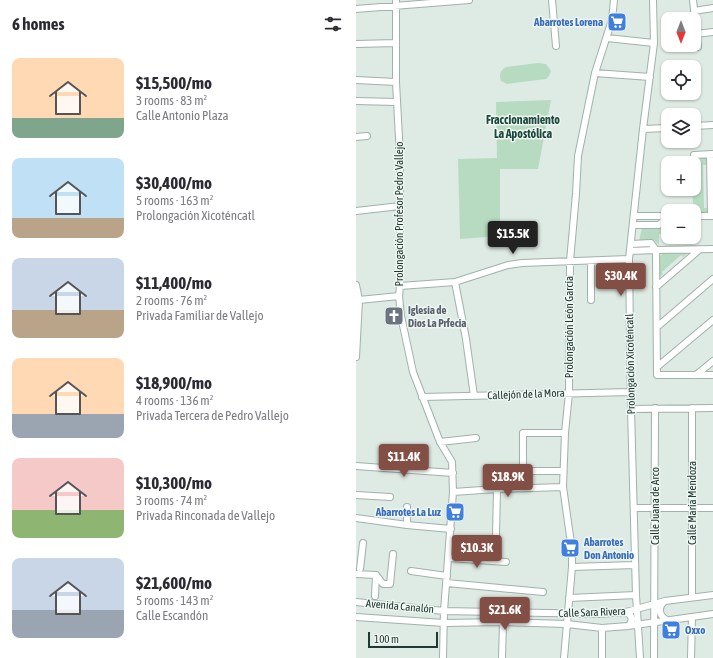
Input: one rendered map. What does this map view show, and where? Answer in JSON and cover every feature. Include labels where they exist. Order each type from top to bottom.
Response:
[{"type":"street","points":[[356,9],[397,3],[468,0]]},
{"type":"street","points":[[552,0],[556,46]]},
{"type":"street","name":"Prolongación León García","points":[[564,658],[572,567],[572,550],[563,487],[565,433],[569,393],[570,261],[578,156],[595,73],[612,20],[614,0]]},
{"type":"street","name":"Prolongación Xicoténcatl","points":[[642,608],[636,595],[630,392],[629,259],[654,43],[653,0]]},
{"type":"street","points":[[694,0],[694,11],[713,8]]},
{"type":"street","name":"Prolongación Profesor Pedro Vallejo","points":[[397,3],[396,102],[400,157],[399,296],[401,316],[413,372],[440,442],[452,462],[453,472],[451,528],[444,611],[443,658]]},
{"type":"street","points":[[701,33],[713,32]]},
{"type":"street","points":[[607,38],[654,43]]},
{"type":"street","points":[[356,44],[396,43]]},
{"type":"street","points":[[595,73],[650,77]]},
{"type":"street","points":[[356,80],[396,82]]},
{"type":"street","points":[[356,101],[396,102]]},
{"type":"street","points":[[701,126],[713,125]]},
{"type":"street","points":[[643,129],[661,128]]},
{"type":"street","points":[[357,137],[367,136]]},
{"type":"street","points":[[694,155],[711,154],[712,216],[701,216]]},
{"type":"street","points":[[356,211],[400,206]]},
{"type":"street","points":[[634,216],[661,216]]},
{"type":"street","points":[[633,225],[659,225],[661,223]]},
{"type":"street","points":[[631,247],[651,243],[656,250],[657,375],[713,375]]},
{"type":"street","points":[[656,250],[713,250]]},
{"type":"street","points":[[656,287],[700,250]]},
{"type":"street","points":[[400,286],[455,282],[508,265],[522,263],[629,259]]},
{"type":"street","points":[[591,261],[591,300]]},
{"type":"street","points":[[657,327],[713,279]]},
{"type":"street","points":[[455,282],[466,339],[474,396]]},
{"type":"street","points":[[356,285],[359,300],[356,357]]},
{"type":"street","points":[[359,300],[399,296]]},
{"type":"street","points":[[657,367],[713,320]]},
{"type":"street","points":[[696,375],[713,361]]},
{"type":"street","name":"Callejón de la Mora","points":[[422,397],[630,392]]},
{"type":"street","points":[[631,408],[713,408]]},
{"type":"street","name":"Calle Juana de Arco","points":[[654,604],[655,408]]},
{"type":"street","name":"Calle María Mendoza","points":[[692,408],[692,597]]},
{"type":"street","points":[[563,471],[523,471],[523,433],[565,433]]},
{"type":"street","points":[[440,442],[476,438]]},
{"type":"street","points":[[356,466],[453,472]]},
{"type":"street","points":[[453,492],[563,487]]},
{"type":"street","points":[[496,536],[497,489]]},
{"type":"street","points":[[356,495],[390,497]]},
{"type":"street","points":[[407,508],[407,525]]},
{"type":"street","points":[[634,508],[713,508]]},
{"type":"street","points":[[356,518],[407,525],[451,528]]},
{"type":"street","points":[[364,543],[359,571],[376,575],[384,584],[390,584],[393,554]]},
{"type":"street","points":[[449,558],[506,562]]},
{"type":"street","points":[[572,567],[635,565]]},
{"type":"street","points":[[411,571],[447,579],[543,592]]},
{"type":"street","points":[[375,596],[376,575]]},
{"type":"street","points":[[569,598],[636,595],[642,608]]},
{"type":"street","name":"Calle Sara Rivera","points":[[444,611],[598,614],[626,612],[664,601],[713,595]]},
{"type":"street","points":[[664,601],[660,606],[660,611],[661,616],[667,620]]},
{"type":"street","name":"Avenida Canalón","points":[[356,602],[444,611]]},
{"type":"street","points":[[654,604],[654,658]]},
{"type":"street","points":[[642,608],[651,610],[654,620]]},
{"type":"street","points":[[640,658],[637,618],[639,611],[642,608]]},
{"type":"street","points":[[626,612],[632,618],[628,626]]},
{"type":"street","name":"Calle Sara Rivera","points":[[444,623],[503,622],[567,624],[602,628],[637,625],[654,620],[667,620],[713,614]]},
{"type":"street","name":"Avenida Canalón","points":[[356,617],[444,623]]},
{"type":"street","points":[[691,658],[692,617]]},
{"type":"street","points":[[502,658],[503,622]]},
{"type":"street","points":[[602,628],[602,658]]},
{"type":"green space","points":[[538,63],[546,64],[551,71],[546,79],[507,84],[501,81],[500,73],[506,67]]},
{"type":"green space","points":[[551,100],[538,169],[500,169],[500,236],[460,239],[458,159],[497,158],[496,102]]},
{"type":"green space","points":[[701,158],[706,158],[706,165],[703,165],[704,208],[708,208],[708,214],[701,214],[701,204],[693,204],[693,196],[701,196]]},
{"type":"green space","points":[[642,228],[661,228],[661,234],[659,234],[659,245],[654,240],[639,241]]},
{"type":"green space","points":[[663,253],[688,253],[683,257],[681,255],[662,272],[663,274],[660,277],[660,256]]},
{"type":"place","name":"Abarrotes Lorena","points":[[617,22]]},
{"type":"place","name":"Iglesia de Dios La Prfecia","points":[[394,316]]},
{"type":"place","name":"Abarrotes La Luz","points":[[455,512]]},
{"type":"place","name":"Abarrotes Don Antonio","points":[[570,548]]},
{"type":"place","name":"Oxxo","points":[[671,630]]},
{"type":"district","name":"Fraccionamiento La Apostólica","points":[[523,127]]}]
